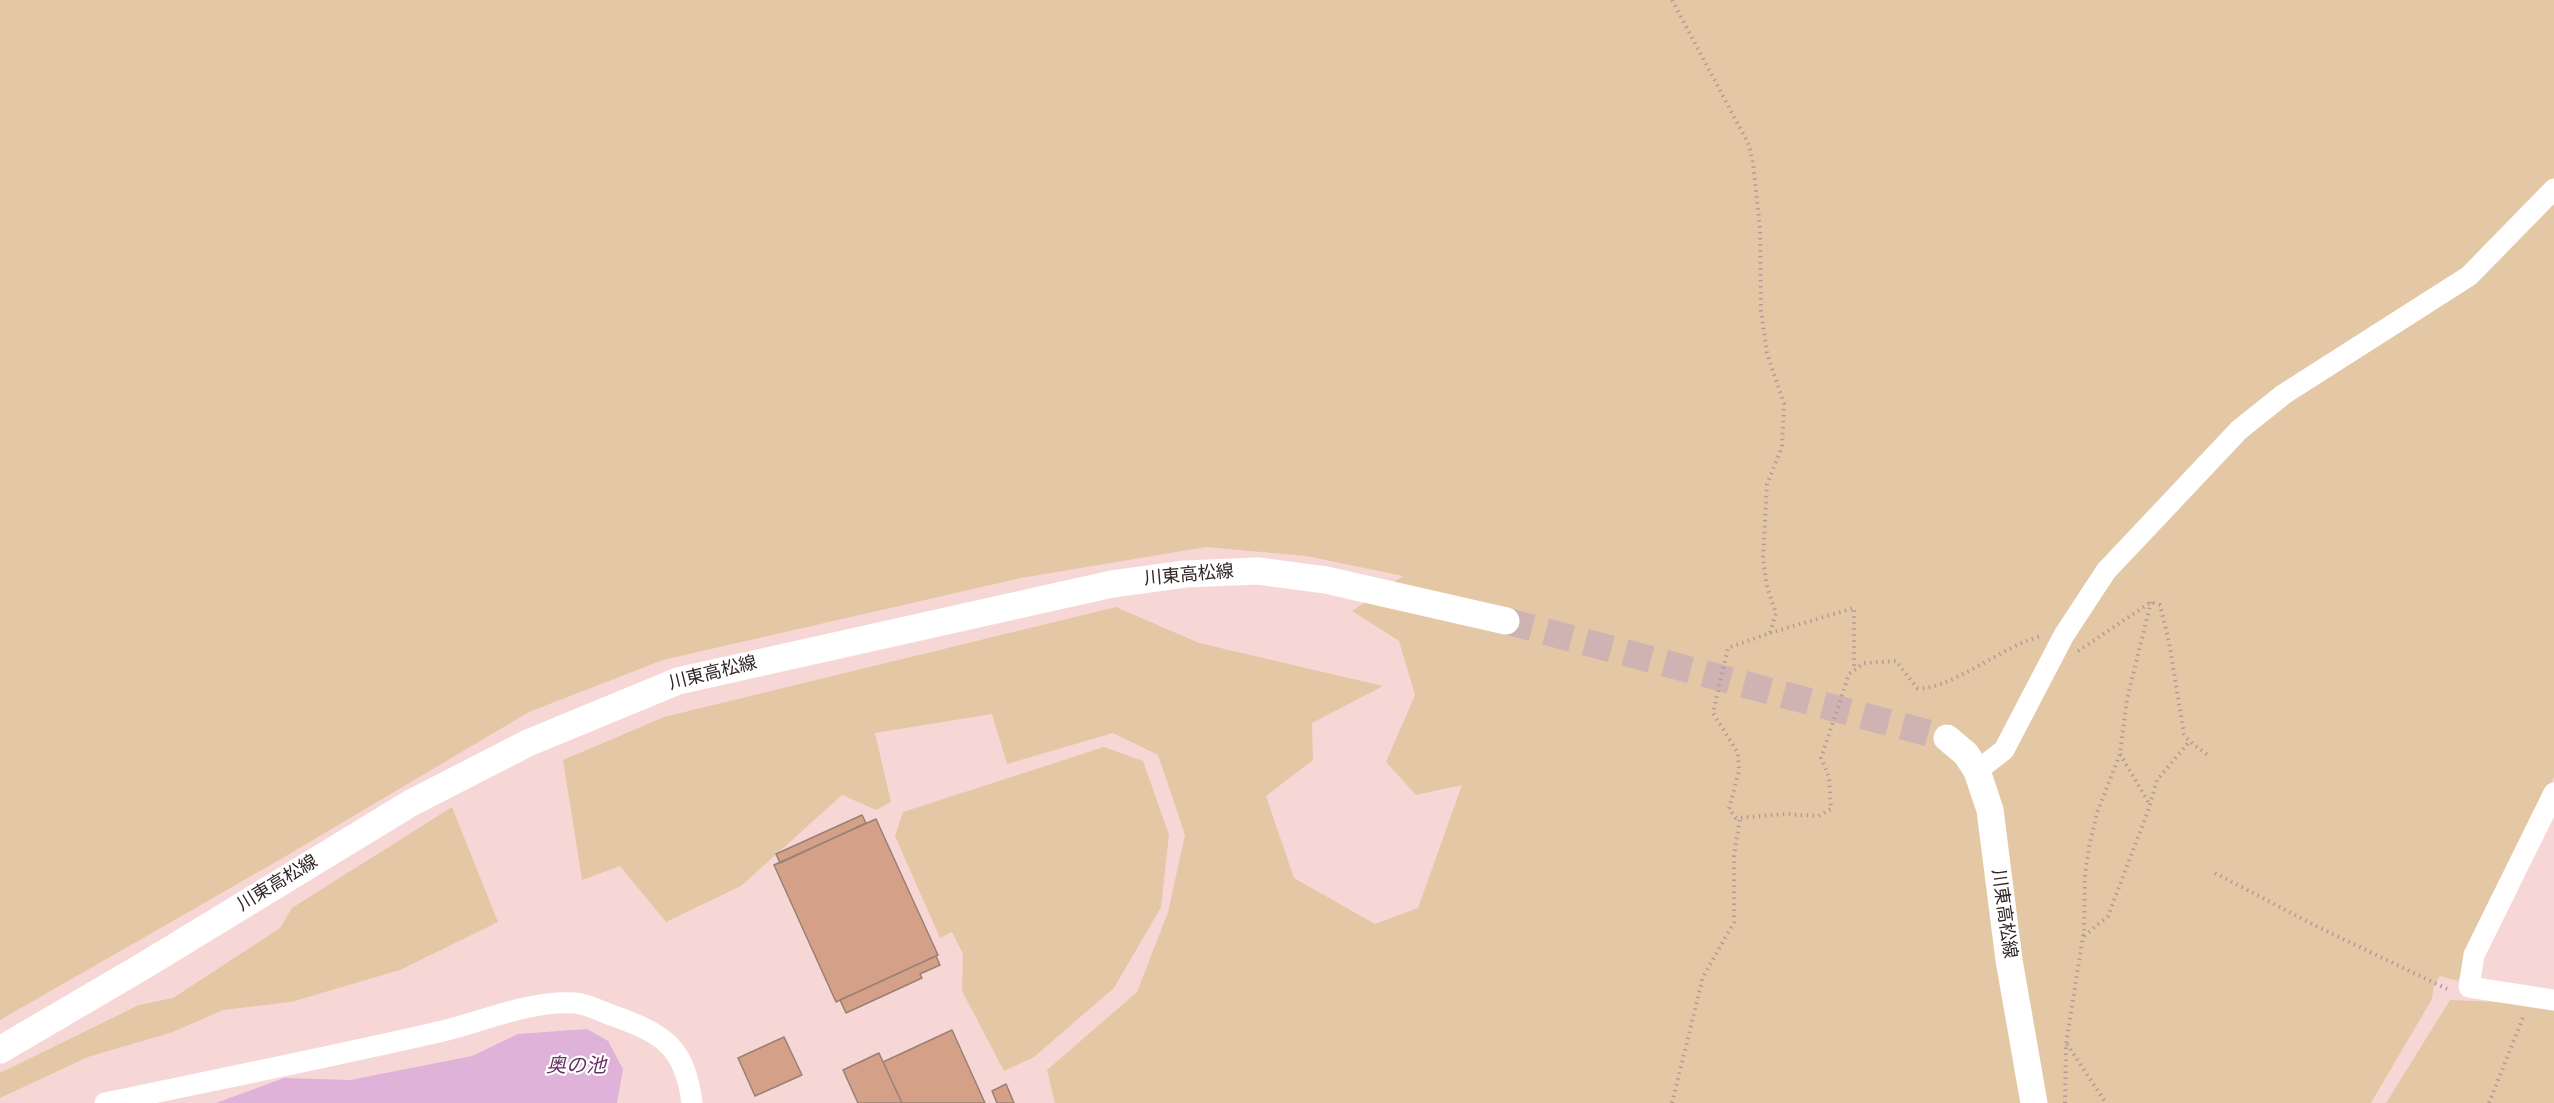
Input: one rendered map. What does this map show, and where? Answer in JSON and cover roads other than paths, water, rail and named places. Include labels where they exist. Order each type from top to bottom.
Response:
[{"type":"main road","name":"川東高松線","points":[[0,1050],[145,966],[411,803],[528,743],[678,681],[1112,584],[1185,574],[1258,571],[1326,580],[1506,621]]},
{"type":"main road","name":"川東高松線","points":[[1947,738],[1966,754],[1977,771],[1990,810],[2009,960],[2034,1103]]},
{"type":"street","points":[[1977,771],[2004,750],[2064,635],[2106,571],[2239,430],[2294,388],[2469,276],[2554,189]]},
{"type":"street","points":[[2554,793],[2470,968],[2469,987],[2554,1000]]},
{"type":"street","points":[[105,1103],[436,1033],[541,1003],[578,1003],[661,1037],[678,1056],[688,1074],[692,1103]]},
{"type":"water","name":"奥の池","points":[[587,1029],[608,1041],[623,1069],[617,1103],[216,1103],[284,1078],[350,1080],[472,1056],[518,1034]]},
{"type":"tunnel","points":[[1506,621],[1947,738]]}]
